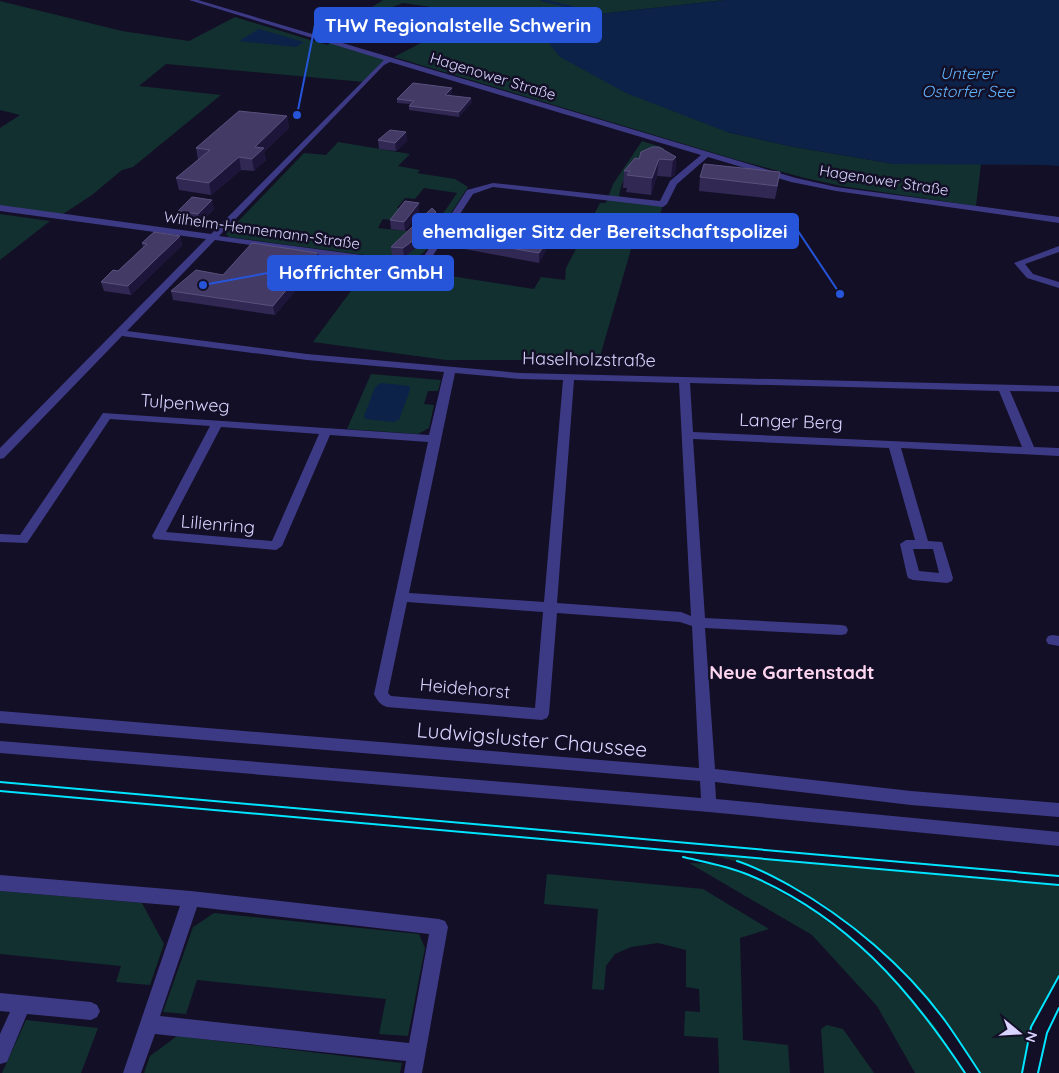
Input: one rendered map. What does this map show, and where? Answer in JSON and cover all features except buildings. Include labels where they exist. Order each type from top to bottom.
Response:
[{"type":"street","name":"Hagenower Straße","points":[[192,0],[775,175],[836,189],[1059,220]]},
{"type":"street","points":[[0,455],[121,333],[331,115],[382,64],[389,60]]},
{"type":"street","name":"Wilhelm-Hennemann-Straße","points":[[0,208],[213,238],[407,262],[427,258],[470,192],[480,188],[493,186],[663,204],[673,183],[706,155]]},
{"type":"street","points":[[1059,248],[1019,263],[1030,276],[1059,285]]},
{"type":"street","name":"Haselholzstraße","points":[[121,333],[307,357],[520,376],[1059,389]]},
{"type":"street","points":[[434,439],[450,371]]},
{"type":"street","name":"Heidehorst","points":[[434,439],[381,694],[387,701],[542,714],[569,376]]},
{"type":"street","points":[[684,379],[709,805]]},
{"type":"street","points":[[1003,388],[1029,450]]},
{"type":"street","name":"Tulpenweg","points":[[0,538],[23,540],[107,415],[434,439]]},
{"type":"street","name":"Lilienring","points":[[217,423],[158,536],[276,546],[326,431]]},
{"type":"street","name":"Langer Berg","points":[[687,435],[1059,452]]},
{"type":"street","points":[[894,444],[923,545]]},
{"type":"street","points":[[402,597],[681,617],[697,622],[841,630]]},
{"type":"street","name":"Ludwigsluster Chaussee","points":[[0,717],[707,775],[911,798],[1059,810]]},
{"type":"street","points":[[0,747],[709,805],[1059,839]]},
{"type":"street","points":[[0,883],[191,899],[439,927],[413,1073]]},
{"type":"street","points":[[132,1073],[191,899]]},
{"type":"street","points":[[0,1002],[91,1011]]},
{"type":"street","points":[[0,1055],[22,1005]]},
{"type":"street","points":[[150,1024],[416,1053]]},
{"type":"green space","points":[[383,0],[726,0],[590,15],[727,132],[789,146],[894,164],[981,164],[976,206],[841,186],[805,178],[734,159],[394,57],[440,33],[450,22],[445,9],[403,3],[382,11],[396,19],[387,28],[367,31],[342,27],[338,22],[366,11]]},
{"type":"green space","points":[[0,1],[122,31],[189,41],[235,17],[327,45],[331,42],[389,60],[364,82],[166,64],[139,86],[221,95],[133,167],[122,170],[92,195],[63,214],[0,206],[0,128],[20,115],[0,110]]},
{"type":"green space","points":[[642,141],[664,148],[658,162],[635,167],[627,174],[619,196],[663,204],[657,227],[638,225],[599,360],[446,360],[313,342],[371,264],[412,268],[423,265],[444,275],[534,289],[541,277],[565,280],[566,268],[600,203],[606,203],[613,184]]},
{"type":"green space","points":[[338,142],[410,154],[398,166],[420,170],[417,173],[455,179],[468,187],[445,222],[438,221],[457,193],[424,188],[415,199],[405,198],[397,208],[406,210],[398,221],[383,219],[378,228],[416,232],[420,245],[433,226],[441,227],[422,254],[402,260],[229,237],[226,234],[304,153],[326,155]]},
{"type":"green space","points":[[0,214],[50,221],[0,260]]},
{"type":"green space","points":[[371,374],[441,380],[438,391],[428,391],[424,404],[434,405],[429,428],[418,434],[347,429]]},
{"type":"green space","points":[[704,853],[1059,886],[1059,976],[1031,1027],[1022,1073],[980,1073],[945,1021],[904,974],[866,938],[821,903],[753,866]]},
{"type":"green space","points":[[689,863],[718,864],[750,875],[812,910],[859,945],[896,980],[934,1025],[965,1073],[915,1073],[877,1006],[812,935]]},
{"type":"green space","points":[[547,874],[703,889],[769,929],[740,938],[743,1040],[788,1045],[790,1073],[719,1073],[718,1038],[684,1036],[685,1011],[700,1012],[699,989],[686,987],[686,950],[658,943],[631,947],[615,954],[606,966],[604,990],[592,989],[598,909],[544,904]]},
{"type":"green space","points":[[0,891],[142,903],[164,944],[150,985],[116,982],[121,966],[0,954]]},
{"type":"green space","points":[[214,913],[419,934],[425,948],[408,1036],[379,1034],[386,999],[197,980],[186,1014],[163,1012],[193,927]]},
{"type":"green space","points":[[26,1020],[98,1028],[81,1073],[2,1073]]},
{"type":"green space","points":[[827,1025],[843,1029],[874,1073],[824,1073],[821,1029]]},
{"type":"green space","points":[[177,1036],[402,1063],[400,1073],[144,1073],[150,1056]]},
{"type":"water","name":"Unterer Ostorfer See","points":[[726,0],[1059,0],[1059,166],[894,164],[789,146],[727,132],[626,93],[560,57],[550,45],[549,34],[567,22],[590,15]]},
{"type":"water","points":[[259,29],[304,42],[296,47],[239,41]]},
{"type":"water","points":[[381,383],[410,386],[399,420],[393,422],[365,419],[364,416],[375,387]]},
{"type":"waterway","points":[[542,0],[599,14]]},
{"type":"tram line","points":[[0,782],[1059,876]]},
{"type":"tram line","points":[[0,791],[1059,885]]},
{"type":"tram line","points":[[683,857],[749,875],[784,892],[816,911],[845,933],[898,984],[944,1042],[965,1073]]},
{"type":"tram line","points":[[737,861],[770,875],[811,898],[875,945],[913,982],[930,1002],[980,1073]]},
{"type":"tram line","points":[[1022,1073],[1031,1027],[1059,976]]},
{"type":"tram line","points":[[1038,1073],[1047,1033],[1059,1008]]},
{"type":"place","name":"THW Regionalstelle Schwerin","points":[[297,115]]},
{"type":"place","name":"Hoffrichter GmbH","points":[[203,285]]},
{"type":"place","name":"ehemaliger Sitz der Bereitschaftspolizei","points":[[840,294]]},
{"type":"district","name":"Neue Gartenstadt","points":[[792,672]]}]
